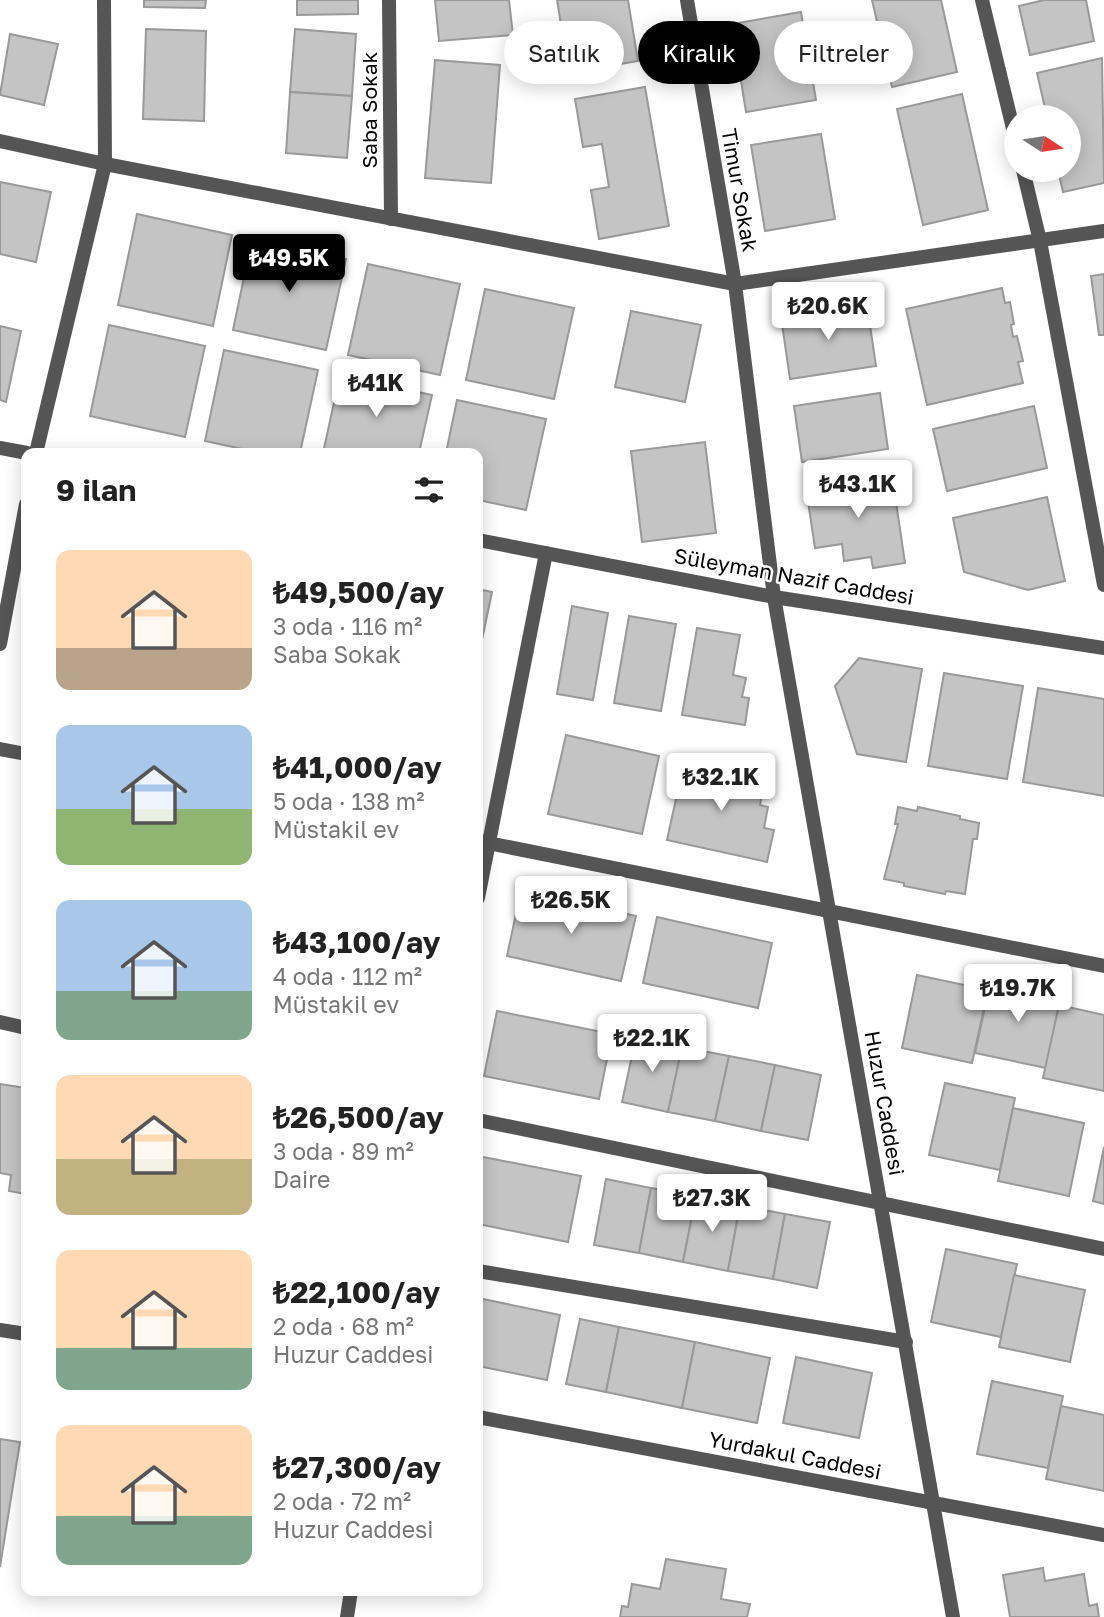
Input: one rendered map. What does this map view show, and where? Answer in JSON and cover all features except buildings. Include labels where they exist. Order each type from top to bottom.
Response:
[{"type":"street","points":[[37,448],[105,164],[104,0]]},
{"type":"street","name":"Saba Sokak","points":[[389,0],[391,219]]},
{"type":"street","name":"Timur Sokak","points":[[687,0],[735,284],[774,597]]},
{"type":"street","points":[[982,0],[1007,105]]},
{"type":"street","points":[[0,141],[105,164],[735,284],[1104,231]]},
{"type":"street","points":[[1026,182],[1040,241],[1104,585]]},
{"type":"street","points":[[0,448],[21,452]]},
{"type":"street","points":[[0,644],[21,531]]},
{"type":"street","name":"Süleyman Nazif Caddesi","points":[[483,541],[774,597],[1104,648]]},
{"type":"street","points":[[545,553],[483,842],[829,908],[1104,966]]},
{"type":"street","name":"Huzur Caddesi","points":[[774,597],[953,1617]]},
{"type":"street","points":[[0,749],[21,753]]},
{"type":"street","points":[[0,1022],[21,1026]]},
{"type":"street","points":[[483,1121],[1104,1249]]},
{"type":"street","points":[[483,1272],[906,1342]]},
{"type":"street","points":[[0,1330],[21,1333]]},
{"type":"street","name":"Yurdakul Caddesi","points":[[483,1418],[1104,1535]]},
{"type":"street","points":[[347,1617],[350,1596]]}]
